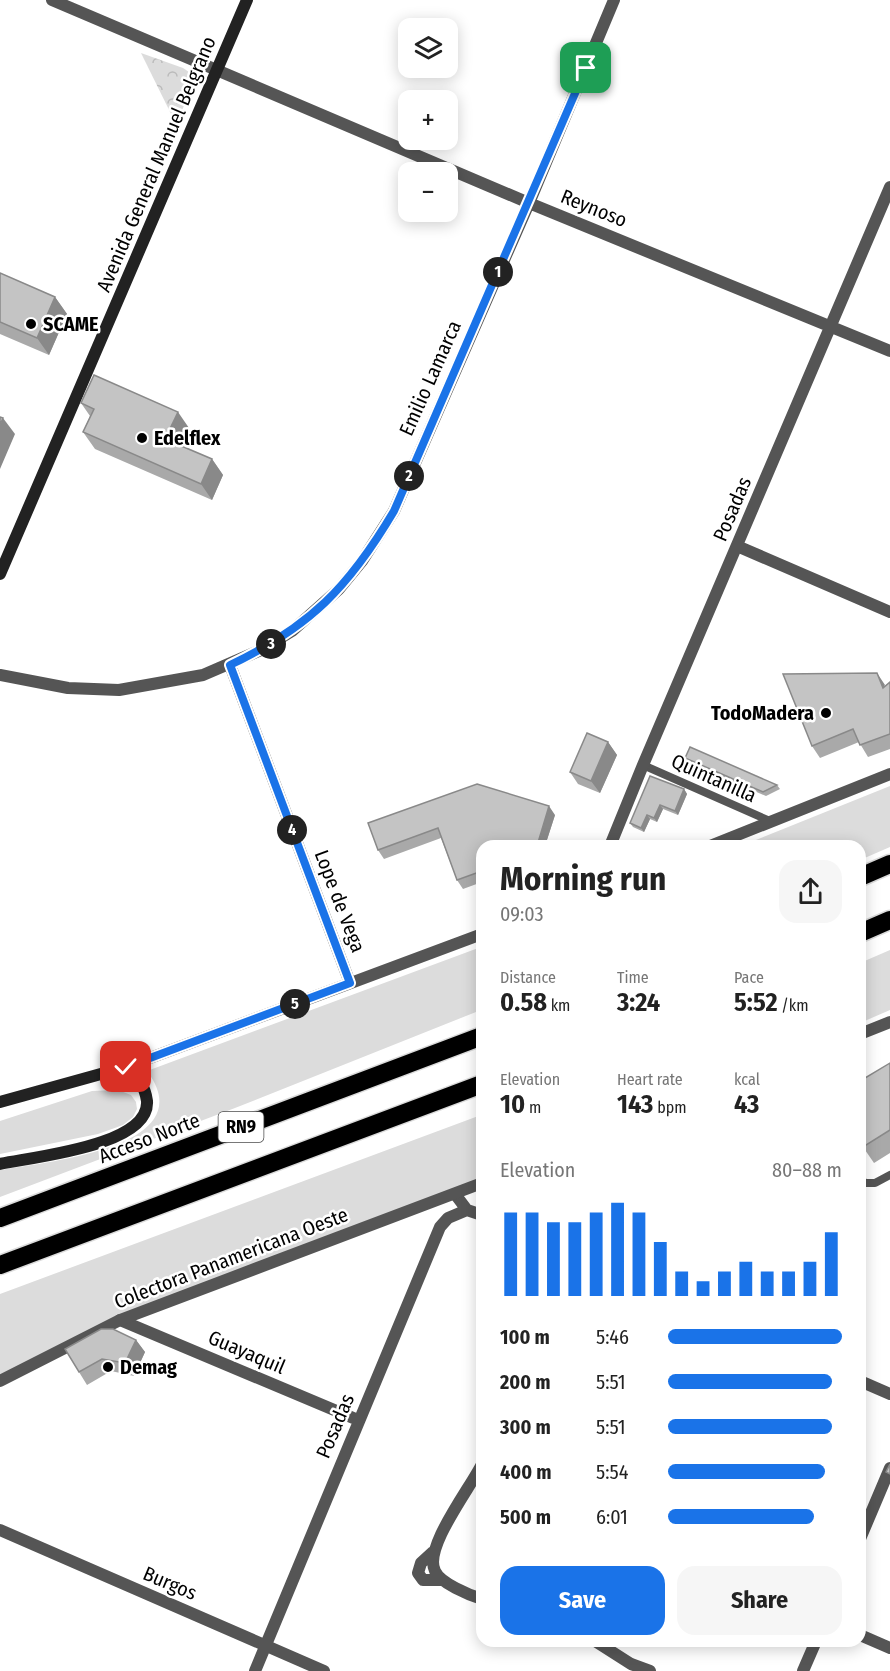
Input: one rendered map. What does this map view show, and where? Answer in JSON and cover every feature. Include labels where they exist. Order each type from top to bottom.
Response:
[{"type":"highway","points":[[866,874],[890,864]]},
{"type":"highway","points":[[866,930],[890,920]]},
{"type":"highway","name":"Acceso Norte","points":[[0,1218],[476,1038]]},
{"type":"highway","name":"RN9","points":[[0,1265],[476,1086]]},
{"type":"main road","name":"Avenida General Manuel Belgrano","points":[[0,574],[247,0]]},
{"type":"main road","points":[[0,1102],[126,1067],[142,1083],[147,1106],[138,1124],[124,1134],[98,1144],[0,1164]]},
{"type":"street","name":"Reynoso","points":[[52,0],[529,203],[890,351]]},
{"type":"street","name":"Emilio Lamarca","points":[[0,675],[68,688],[119,690],[203,675],[230,665],[292,632],[317,611],[345,582],[394,511],[529,203],[614,0]]},
{"type":"street","name":"Posadas","points":[[612,840],[642,765],[890,187]]},
{"type":"street","points":[[737,546],[890,612]]},
{"type":"street","name":"Lope de Vega","points":[[230,665],[350,983]]},
{"type":"street","points":[[726,840],[890,774]]},
{"type":"street","points":[[126,1067],[476,936]]},
{"type":"street","points":[[866,1032],[890,1022]]},
{"type":"street","name":"Colectora Panamericana Oeste","points":[[0,1381],[120,1320],[476,1185]]},
{"type":"street","points":[[455,1194],[467,1210],[476,1213]]},
{"type":"street","name":"Posadas","points":[[255,1671],[440,1227],[448,1218],[467,1210]]},
{"type":"street","name":"Guayaquil","points":[[120,1320],[358,1420]]},
{"type":"street","points":[[866,1384],[890,1394]]},
{"type":"street","points":[[866,1525],[890,1468]]},
{"type":"street","points":[[476,1474],[445,1528],[433,1552],[432,1561],[435,1572],[441,1580],[476,1596]]},
{"type":"street","name":"Burgos","points":[[0,1530],[324,1671]]},
{"type":"street","points":[[866,1638],[890,1648]]},
{"type":"street","points":[[605,1647],[631,1664],[650,1671]]},
{"type":"street","points":[[803,1671],[813,1647]]},
{"type":"lane","name":"Quintanilla","points":[[642,765],[772,822]]},
{"type":"lane","points":[[866,1183],[875,1183],[890,1175]]},
{"type":"green space","points":[[141,53],[183,68],[192,74],[193,85],[176,124]]},
{"type":"green space","points":[[890,786],[890,847],[866,857],[866,840],[756,840]]},
{"type":"green space","points":[[476,949],[476,1012],[235,1108],[0,1197],[0,1170],[81,1155],[111,1146],[137,1134],[155,1118],[159,1097],[147,1071]]},
{"type":"green space","points":[[890,950],[890,1010],[866,1020],[866,960]]},
{"type":"green space","points":[[118,1090],[131,1095],[136,1102],[137,1109],[133,1117],[123,1125],[98,1134],[0,1154],[0,1121],[92,1091]]},
{"type":"green space","points":[[476,1117],[476,1180],[119,1315],[0,1377],[0,1294]]},
{"type":"building","points":[[0,273],[55,297],[37,338],[0,322]]},
{"type":"building","name":"Edelflex","points":[[94,375],[178,412],[165,439],[212,459],[201,484],[83,432],[94,409],[81,403]]},
{"type":"building","points":[[877,673],[883,688],[890,682],[890,734],[860,745],[853,729],[812,746],[783,674]]},
{"type":"building","points":[[587,733],[608,742],[591,781],[570,772]]},
{"type":"building","points":[[690,747],[777,785],[763,792],[685,758]]},
{"type":"building","points":[[650,776],[684,789],[675,811],[660,805],[654,818],[647,815],[641,828],[630,823]]},
{"type":"building","points":[[477,784],[549,806],[539,840],[476,840],[476,873],[457,880],[438,828],[378,850],[368,823]]},
{"type":"building","points":[[890,1063],[890,1130],[866,1145],[866,1077]]},
{"type":"building","points":[[101,1329],[113,1329],[136,1340],[125,1363],[102,1359],[79,1372],[65,1349]]},
{"type":"place","name":"SCAME","points":[[31,324]]},
{"type":"place","name":"Edelflex","points":[[142,438]]},
{"type":"place","name":"TodoMadera","points":[[826,713]]},
{"type":"place","name":"Demag","points":[[108,1367]]},
{"type":"route","points":[[126,1067],[350,983],[230,665],[292,632],[317,611],[362,561],[394,511],[586,68]]}]
